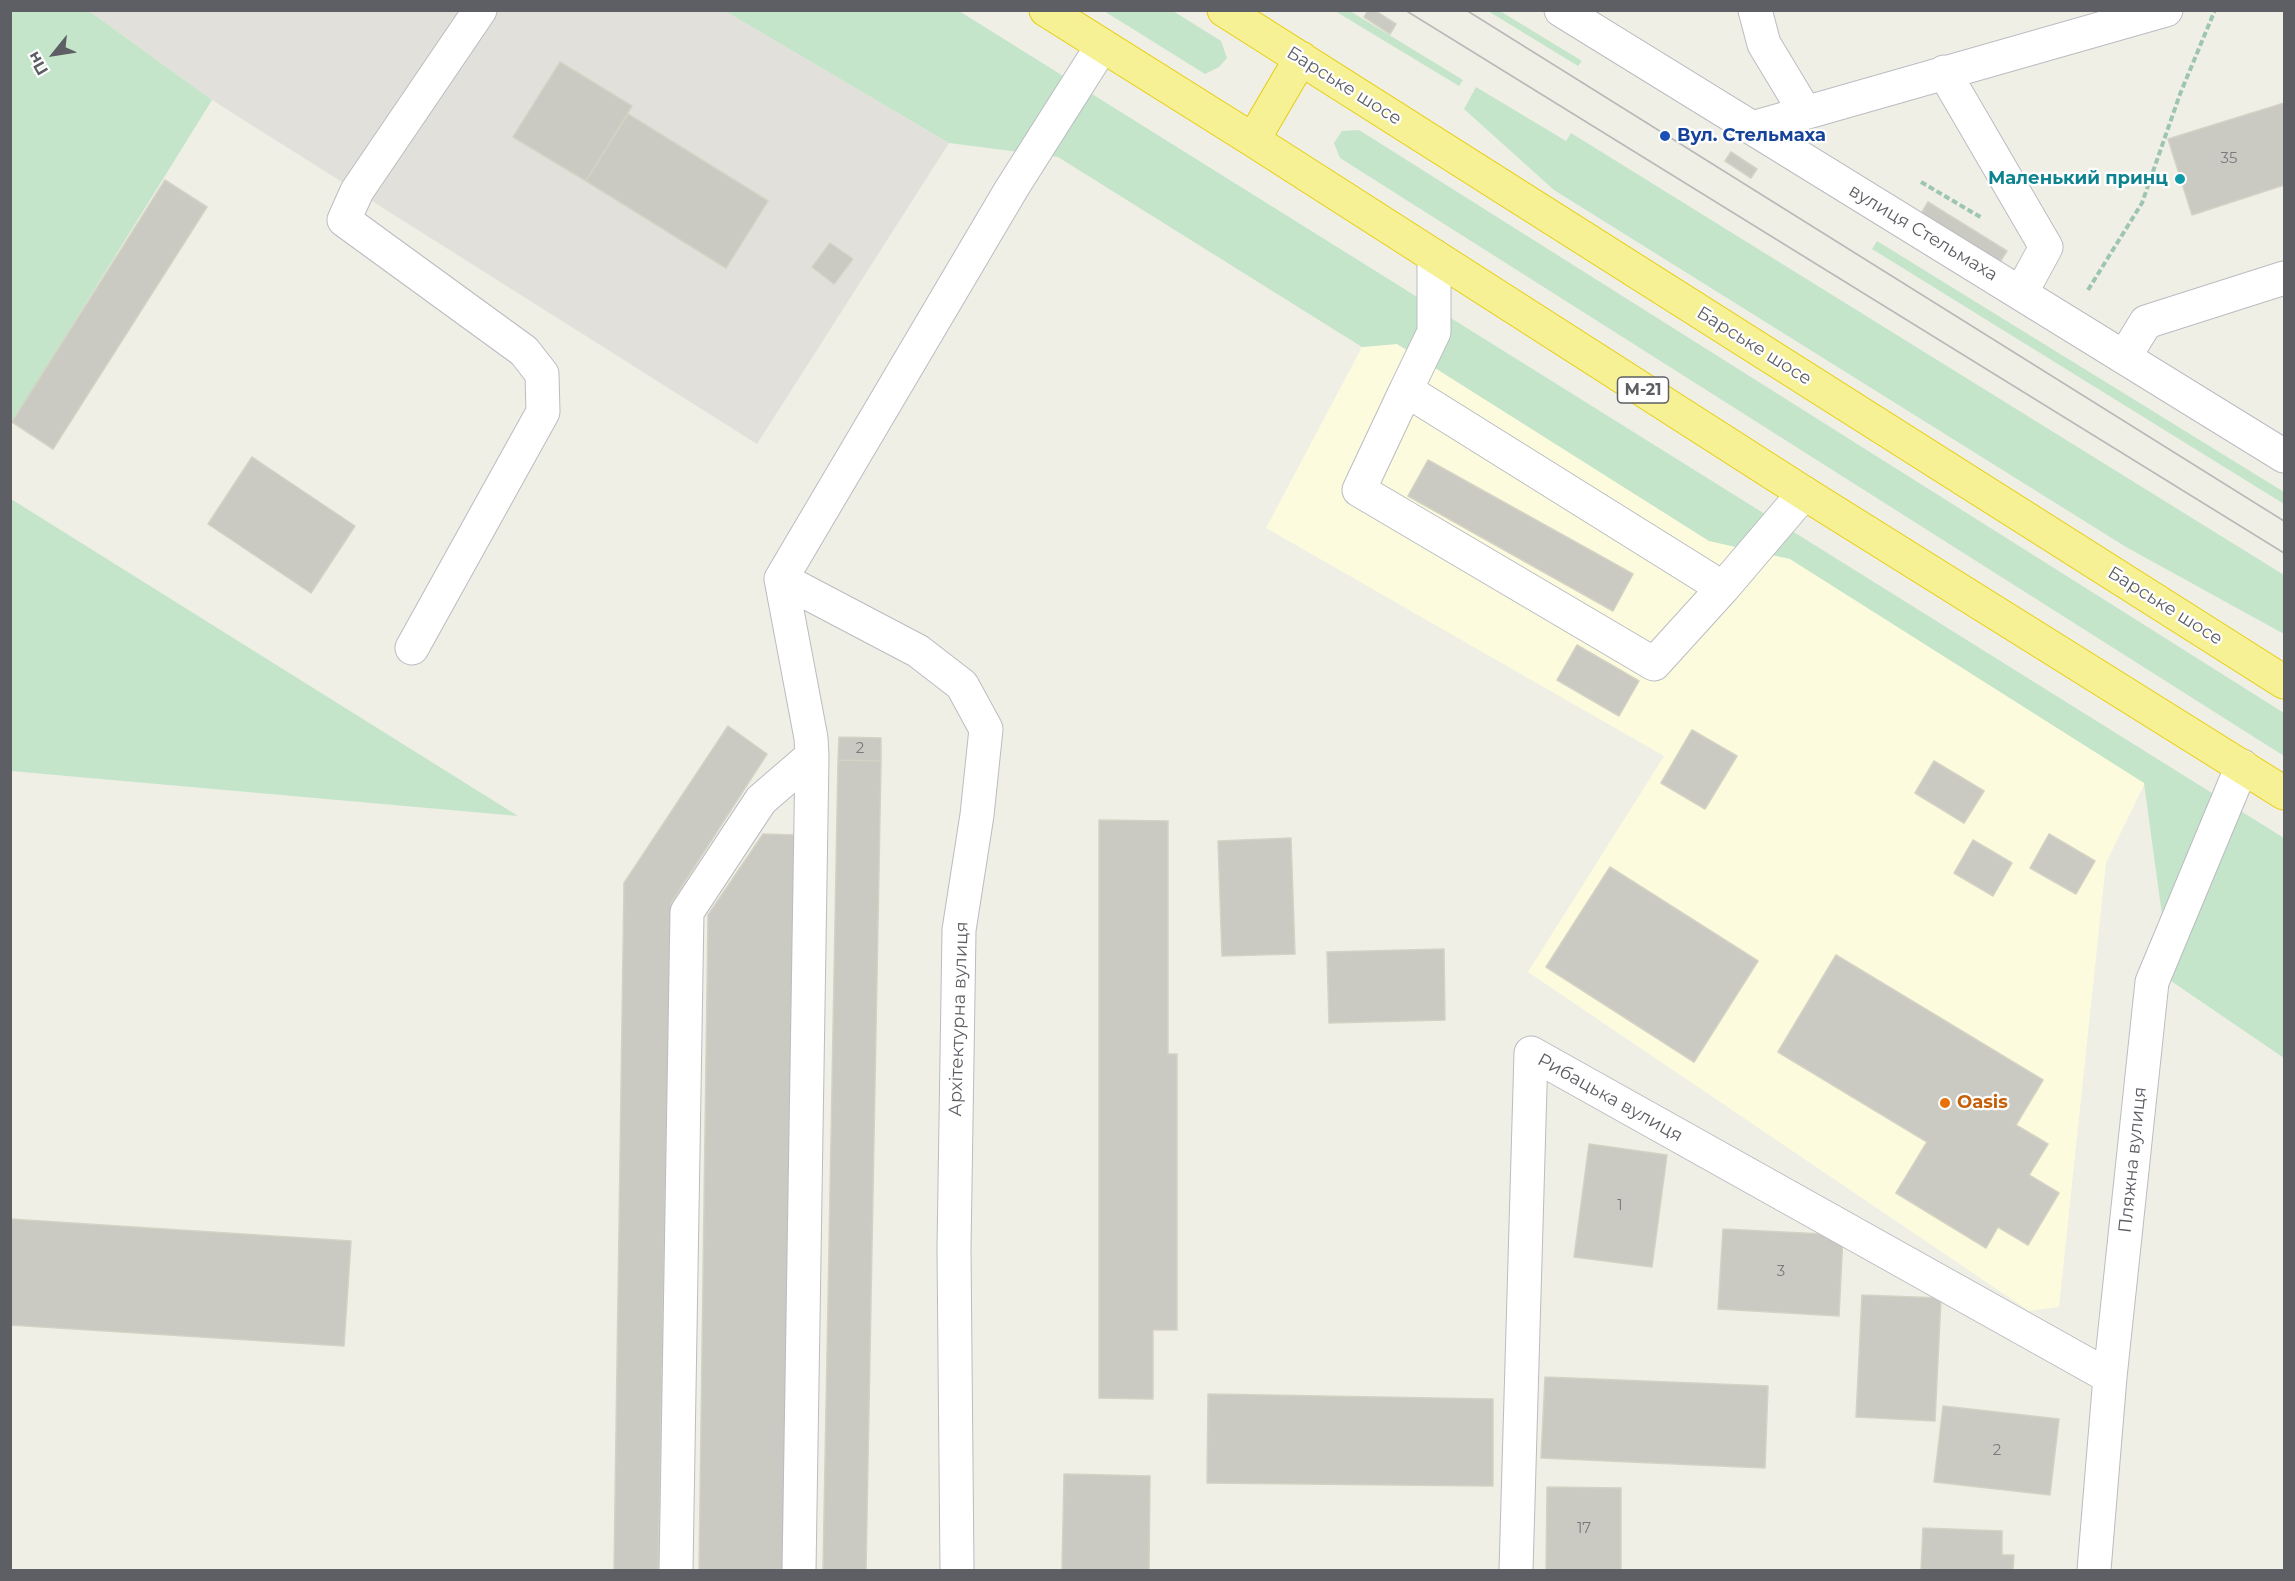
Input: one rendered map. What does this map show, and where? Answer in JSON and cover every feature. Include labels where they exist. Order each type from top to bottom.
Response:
[{"type":"highway","name":"М-21","points":[[1046,10],[1804,493],[2284,793]]},
{"type":"highway","name":"Барське шосе","points":[[1224,10],[2284,682]]},
{"type":"highway","points":[[1253,140],[1301,58]]},
{"type":"street","points":[[412,648],[543,412],[542,374],[524,351],[344,220],[357,191],[480,10]]},
{"type":"street","name":"вулиця Стельмаха","points":[[1561,10],[2284,456]]},
{"type":"street","points":[[1755,10],[1764,44],[1805,112]]},
{"type":"street","points":[[1752,128],[2159,12]]},
{"type":"street","points":[[799,1570],[812,756],[811,738],[781,579],[1012,188],[1101,46]]},
{"type":"street","points":[[1944,72],[2046,247],[2021,293]]},
{"type":"street","points":[[1434,256],[1434,332],[1359,490],[1654,664],[1804,493]]},
{"type":"street","points":[[2125,356],[2146,322],[2284,278]]},
{"type":"street","points":[[1406,390],[1723,588]]},
{"type":"street","name":"Архітектурна вулиця","points":[[781,579],[918,651],[962,685],[986,729],[977,815],[959,930],[954,1249],[957,1570]]},
{"type":"street","points":[[676,1570],[687,912],[761,800],[812,756]]},
{"type":"street","name":"Пляжна вулиця","points":[[2094,1570],[2110,1377],[2152,982],[2242,766]]},
{"type":"street","name":"Рибацька вулиця","points":[[1516,1570],[1531,1053],[2110,1377]]},
{"type":"path","points":[[2085,293],[2142,204],[2180,94],[2215,10]]},
{"type":"shaded area","points":[[11,10],[89,11],[212,100],[11,424]]},
{"type":"shaded area","points":[[89,11],[725,11],[949,143],[757,444],[212,100]]},
{"type":"shaded area","points":[[725,11],[959,11],[2284,838],[2284,1058],[2171,981],[2144,783],[1790,559],[1709,541],[1397,344],[1362,347],[1058,157],[949,143]]},
{"type":"shaded area","points":[[1104,11],[1173,11],[1221,41],[1227,58],[1219,67],[1205,74]]},
{"type":"shaded area","points":[[1335,11],[1350,11],[1463,80],[1459,86]]},
{"type":"shaded area","points":[[1488,11],[1500,11],[1582,61],[1578,66]]},
{"type":"shaded area","points":[[1476,87],[1566,141],[1571,133],[2284,575],[2284,634],[2126,547],[1554,190],[1464,109]]},
{"type":"shaded area","points":[[1359,130],[2284,713],[2284,756],[1340,158],[1334,143],[1342,131]]},
{"type":"shaded area","points":[[1877,241],[2284,492],[2284,504],[1872,249]]},
{"type":"shaded area","points":[[1397,344],[1709,541],[1790,559],[2145,783],[2106,863],[2059,1307],[2029,1311],[1528,972],[1664,756],[1266,528],[1362,347]]},
{"type":"shaded area","points":[[11,499],[518,816],[11,771]]},
{"type":"building","points":[[1368,10],[1374,10],[1396,24],[1390,34],[1364,17]]},
{"type":"building","points":[[560,62],[632,106],[586,181],[513,137]]},
{"type":"building","points":[[2284,103],[2284,185],[2192,215],[2168,139]]},
{"type":"building","points":[[628,114],[768,201],[726,268],[586,181]]},
{"type":"building","points":[[1731,152],[1757,169],[1751,178],[1725,161]]},
{"type":"building","points":[[165,180],[207,207],[53,449],[12,422]]},
{"type":"building","points":[[1928,202],[2007,251],[1998,265],[1919,217]]},
{"type":"building","points":[[830,243],[853,259],[834,284],[812,267]]},
{"type":"building","points":[[252,457],[355,526],[311,593],[208,524]]},
{"type":"building","points":[[1428,460],[1633,574],[1613,611],[1408,496]]},
{"type":"building","points":[[1577,645],[1639,681],[1619,716],[1557,680]]},
{"type":"building","points":[[728,726],[767,754],[671,903],[658,1570],[614,1570],[624,883]]},
{"type":"building","points":[[1692,730],[1737,756],[1705,809],[1661,783]]},
{"type":"building","points":[[839,737],[881,738],[881,761],[838,760]]},
{"type":"building","points":[[838,760],[881,761],[866,1570],[823,1570]]},
{"type":"building","points":[[1934,761],[1984,791],[1964,823],[1915,793]]},
{"type":"building","points":[[1099,820],[1168,821],[1168,1054],[1177,1054],[1177,1330],[1153,1330],[1153,1399],[1099,1398]]},
{"type":"building","points":[[763,834],[796,835],[784,1570],[699,1570],[708,915]]},
{"type":"building","points":[[2049,834],[2095,861],[2076,894],[2030,868]]},
{"type":"building","points":[[1291,838],[1295,954],[1222,956],[1218,841]]},
{"type":"building","points":[[1973,840],[2012,863],[1993,896],[1954,873]]},
{"type":"building","points":[[1610,867],[1758,961],[1694,1062],[1546,967]]},
{"type":"building","points":[[1444,949],[1445,1020],[1329,1023],[1327,952]]},
{"type":"building","name":"Oasis","points":[[1836,955],[2043,1080],[2016,1125],[2048,1144],[2029,1175],[2059,1193],[2028,1245],[1998,1227],[1986,1248],[1896,1193],[1927,1142],[1778,1052]]},
{"type":"building","points":[[1589,1144],[1667,1155],[1652,1267],[1574,1257]]},
{"type":"building","points":[[10,1219],[351,1241],[344,1346],[10,1325]]},
{"type":"building","points":[[1723,1229],[1843,1235],[1839,1316],[1718,1309]]},
{"type":"building","points":[[1862,1295],[1941,1298],[1935,1421],[1856,1417]]},
{"type":"building","points":[[1545,1377],[1768,1386],[1765,1468],[1541,1458]]},
{"type":"building","points":[[1208,1394],[1493,1399],[1493,1486],[1207,1483]]},
{"type":"building","points":[[1943,1406],[2059,1419],[2050,1495],[1934,1482]]},
{"type":"building","points":[[1064,1474],[1150,1476],[1149,1570],[1062,1570]]},
{"type":"building","points":[[1547,1487],[1621,1488],[1621,1570],[1546,1570]]},
{"type":"building","points":[[1923,1528],[2002,1531],[2002,1555],[2014,1555],[2013,1570],[1921,1570]]},
{"type":"tram line","points":[[1405,10],[2284,553]]},
{"type":"tram line","points":[[1466,10],[2284,521]]},
{"type":"place","name":"Вул. Стельмаха","points":[[1665,136]]},
{"type":"place","name":"Маленький принц","points":[[2180,179]]},
{"type":"place","name":"Oasis","points":[[1945,1103]]}]
